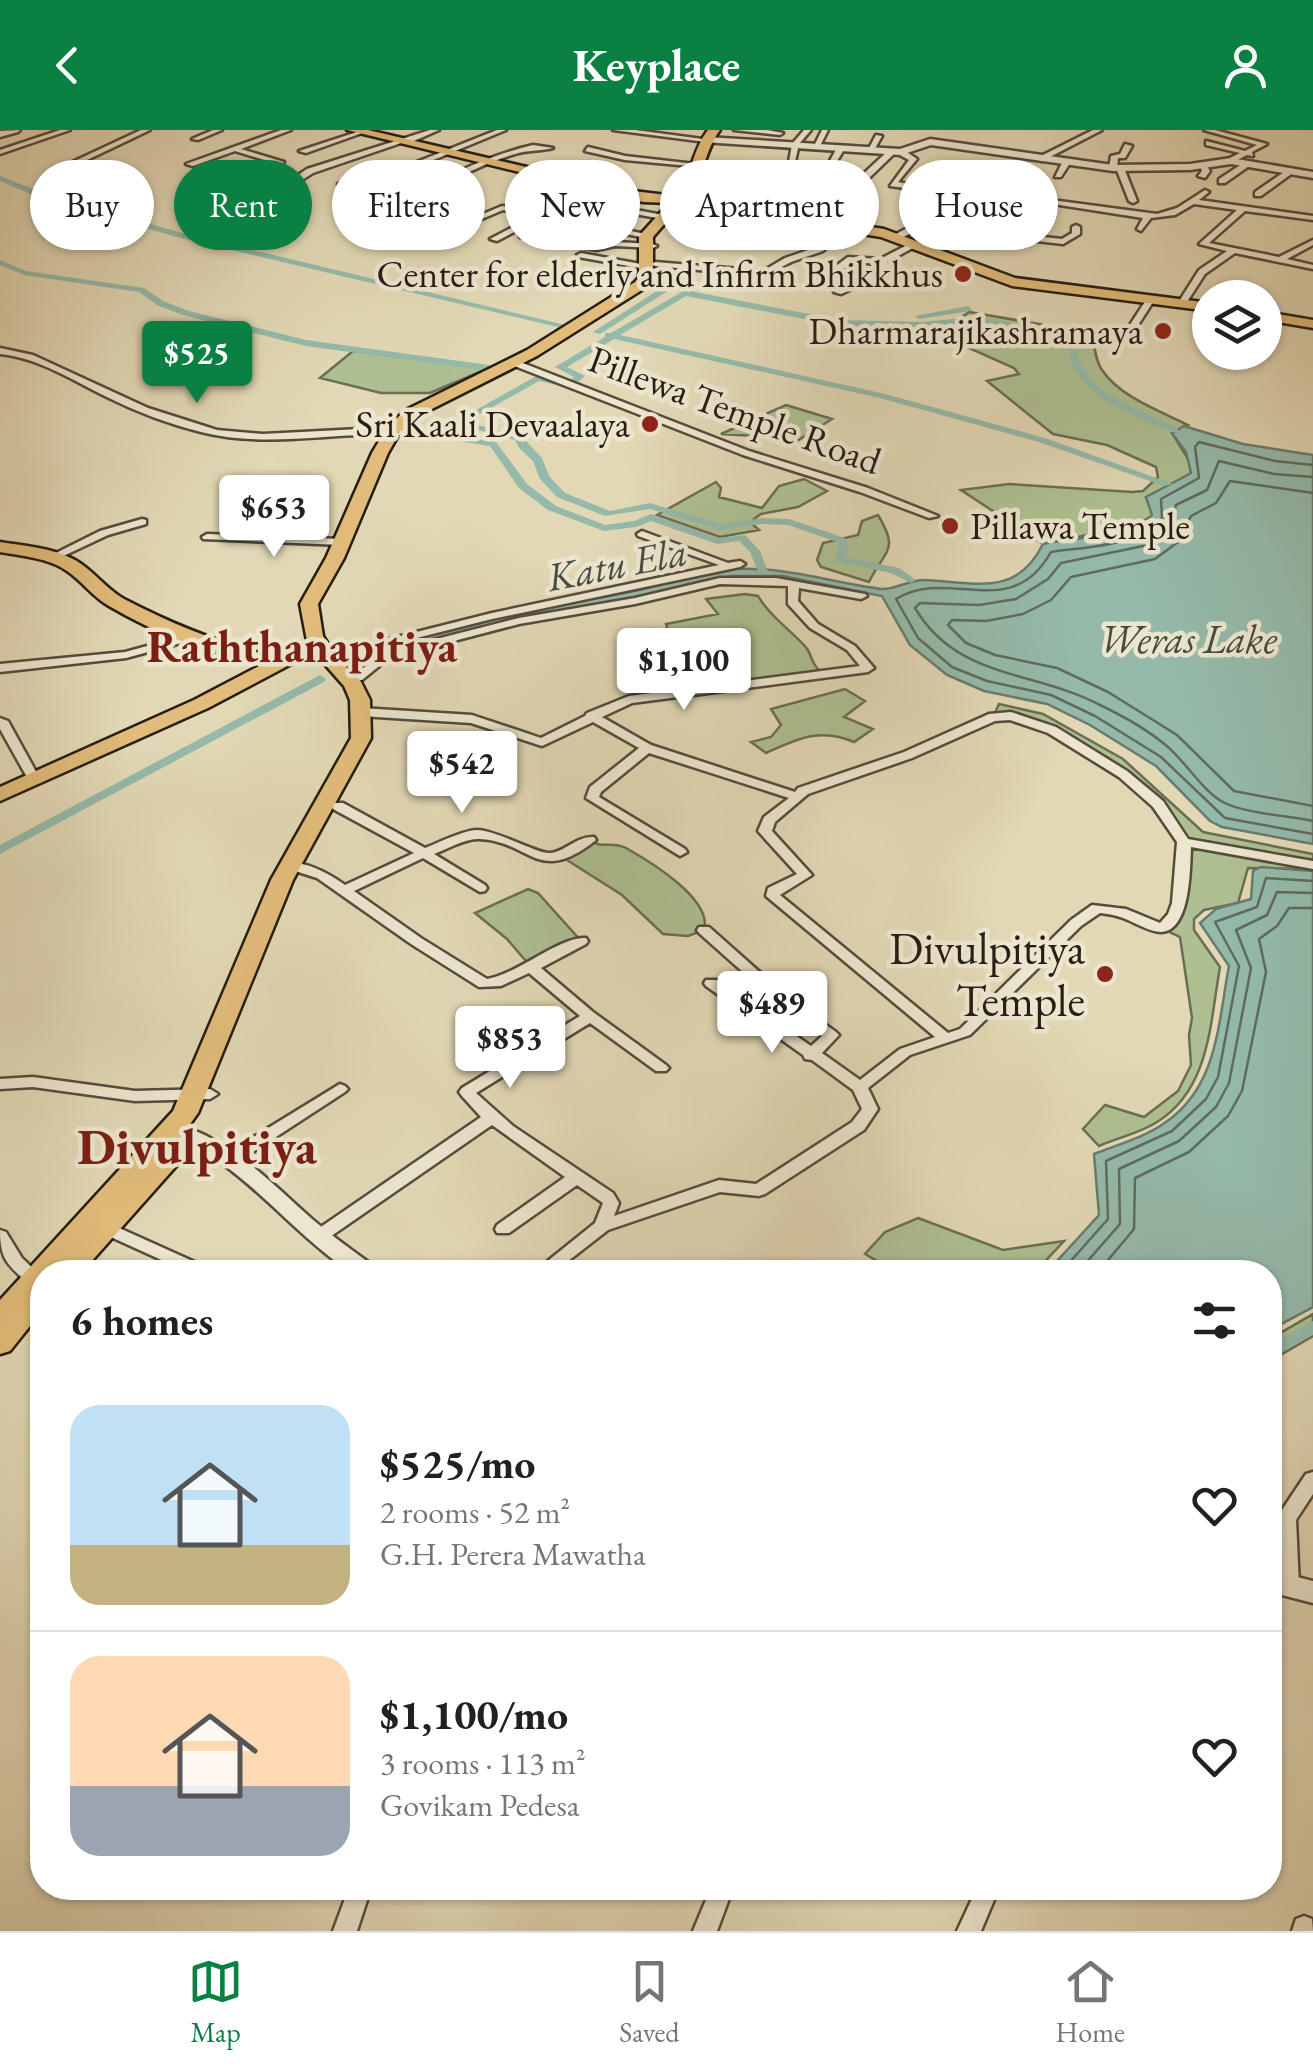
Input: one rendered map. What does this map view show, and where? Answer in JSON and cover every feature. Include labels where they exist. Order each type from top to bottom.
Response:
[{"type":"main road","points":[[363,131],[660,199]]},
{"type":"main road","points":[[704,160],[715,135]]},
{"type":"main road","points":[[654,199],[660,199]]},
{"type":"main road","points":[[78,1260],[108,1229],[182,1133],[203,1094],[250,948],[338,806],[374,739],[369,712],[325,640],[323,603],[356,520],[401,428],[438,403],[523,365],[643,293],[656,276],[647,242],[660,231]]},
{"type":"main road","points":[[879,234],[897,238]]},
{"type":"main road","points":[[931,250],[1006,281],[1192,304]]},
{"type":"main road","points":[[1282,319],[1313,324]]},
{"type":"main road","points":[[345,668],[313,633],[310,604],[356,520]]},
{"type":"main road","points":[[0,547],[53,557],[71,565],[112,600],[215,649],[284,654],[345,668]]},
{"type":"main road","points":[[0,796],[201,704],[313,633]]},
{"type":"main road","points":[[298,866],[354,754],[369,712]]},
{"type":"main road","points":[[65,1260],[182,1133]]},
{"type":"main road","points":[[0,1319],[30,1295]]},
{"type":"main road","points":[[0,1343],[30,1301]]},
{"type":"street","points":[[0,134],[15,130]]},
{"type":"street","points":[[0,152],[67,130]]},
{"type":"street","points":[[81,160],[147,130]]},
{"type":"street","points":[[196,140],[219,130]]},
{"type":"street","points":[[204,160],[288,130]]},
{"type":"street","points":[[312,170],[436,130]]},
{"type":"street","points":[[425,160],[504,130]]},
{"type":"street","points":[[616,130],[715,135]]},
{"type":"street","points":[[682,130],[897,152],[930,142],[999,149],[1014,160],[1116,168],[1202,170],[1249,159]]},
{"type":"street","points":[[736,130],[780,133]]},
{"type":"street","points":[[792,160],[796,144],[808,130]]},
{"type":"street","points":[[816,146],[825,130]]},
{"type":"street","points":[[1038,159],[1097,130]]},
{"type":"street","points":[[1207,130],[1263,144]]},
{"type":"street","points":[[1250,130],[1263,144]]},
{"type":"street","points":[[303,150],[363,131]]},
{"type":"street","points":[[870,150],[878,136]]},
{"type":"street","points":[[1209,143],[1249,159],[1313,176]]},
{"type":"street","points":[[485,166],[530,144],[549,148]]},
{"type":"street","points":[[1222,181],[1263,144]]},
{"type":"street","points":[[1128,146],[1122,156],[1116,156],[1116,168],[1133,202]]},
{"type":"street","points":[[834,160],[841,148]]},
{"type":"street","points":[[588,149],[644,160],[660,174]]},
{"type":"street","points":[[238,150],[273,160]]},
{"type":"street","points":[[879,169],[897,152]]},
{"type":"street","points":[[897,152],[913,160]]},
{"type":"street","points":[[1058,175],[1066,163]]},
{"type":"street","points":[[1258,194],[1290,172]]},
{"type":"street","points":[[325,193],[332,189]]},
{"type":"street","points":[[1058,203],[1165,217],[1196,202],[1206,192]]},
{"type":"street","points":[[1196,202],[1313,218]]},
{"type":"street","points":[[1244,208],[1203,244],[1313,267]]},
{"type":"street","points":[[1142,229],[1148,216]]},
{"type":"street","points":[[1058,241],[1073,238],[1076,227]]},
{"type":"street","points":[[494,239],[505,237]]},
{"type":"street","points":[[640,240],[647,242]]},
{"type":"street","points":[[640,243],[647,242]]},
{"type":"street","points":[[1280,260],[1313,242]]},
{"type":"street","points":[[551,250],[650,265],[764,274],[816,250]]},
{"type":"street","points":[[812,287],[851,260],[881,262],[904,250]]},
{"type":"street","points":[[1182,303],[1202,272],[1233,251]]},
{"type":"street","points":[[838,292],[890,270],[881,262]]},
{"type":"street","points":[[1128,334],[1151,299]]},
{"type":"street","points":[[1,351],[68,373],[161,416],[217,433],[281,439],[401,428]]},
{"type":"street","name":"Pillewa Temple Road","points":[[523,365],[746,453],[933,516]]},
{"type":"street","points":[[53,557],[104,533],[142,522]]},
{"type":"street","points":[[345,668],[492,616],[733,565],[642,534]]},
{"type":"street","points":[[207,537],[342,542]]},
{"type":"street","points":[[345,668],[518,622],[720,581],[794,583],[861,596]]},
{"type":"street","points":[[369,712],[472,718],[538,742],[630,700],[868,668],[851,648],[807,619],[792,602],[794,583]]},
{"type":"street","points":[[0,668],[126,655],[188,638]]},
{"type":"street","points":[[591,716],[647,748],[798,796]]},
{"type":"street","points":[[860,1087],[905,1052],[964,1032],[1076,923],[1097,908],[1120,912],[1161,928],[1174,921],[1184,842],[1158,804],[1123,774],[1052,730],[1011,716],[994,716],[908,755],[803,791],[770,820],[765,831],[805,874],[773,891],[773,896],[944,1037]]},
{"type":"street","points":[[2,721],[34,779]]},
{"type":"street","points":[[647,748],[594,790],[592,798],[680,852]]},
{"type":"street","points":[[338,806],[480,888]]},
{"type":"street","points":[[345,890],[476,834],[512,843],[543,858],[555,857],[589,840]]},
{"type":"street","points":[[1184,842],[1313,864]]},
{"type":"street","points":[[298,866],[345,890],[484,984],[496,983],[581,942]]},
{"type":"street","points":[[704,930],[785,1002],[830,1035],[810,1056]]},
{"type":"street","points":[[531,967],[661,1068]]},
{"type":"street","points":[[558,1260],[602,1226],[719,1186],[760,1190],[866,1120],[870,1108],[860,1087],[810,1056],[710,983]]},
{"type":"street","points":[[588,1015],[467,1092],[468,1098],[492,1117],[611,1204],[602,1226]]},
{"type":"street","points":[[0,1084],[33,1082],[136,1096],[203,1094]]},
{"type":"street","points":[[230,1159],[340,1089]]},
{"type":"street","points":[[318,1237],[492,1117]]},
{"type":"street","points":[[182,1133],[230,1159],[350,1260]]},
{"type":"street","points":[[502,1228],[576,1177]]},
{"type":"street","points":[[108,1229],[176,1260]]},
{"type":"street","points":[[0,1236],[30,1278]]},
{"type":"street","points":[[1282,1513],[1313,1478]]},
{"type":"street","points":[[1282,1538],[1291,1586]]},
{"type":"street","points":[[345,1931],[356,1900]]},
{"type":"street","points":[[705,1931],[717,1900]]},
{"type":"street","points":[[969,1931],[983,1900]]},
{"type":"shaded area","points":[[969,312],[1092,333],[1097,361],[1110,380],[1141,402],[1188,425],[1172,433],[1193,467],[1189,476],[1146,497],[1153,515],[1137,525],[1043,544],[961,490],[1009,484],[1132,492],[1143,491],[1158,477],[1156,467],[1107,445],[1053,434],[987,381],[1019,374],[1014,368],[969,348],[973,343],[937,334]]},
{"type":"shaded area","points":[[353,351],[489,368],[430,393],[381,393],[320,378]]},
{"type":"shaded area","points":[[786,405],[832,419],[789,446],[774,437],[721,434]]},
{"type":"shaded area","points":[[804,479],[827,491],[798,507],[761,514],[750,522],[759,530],[720,537],[657,515],[716,482],[721,488],[719,497],[762,508],[779,486]]},
{"type":"shaded area","points":[[878,515],[889,543],[869,582],[821,567],[817,560],[823,543],[858,535],[862,521]]},
{"type":"shaded area","points":[[758,596],[807,648],[820,671],[740,685],[735,671],[720,661],[674,662],[646,643],[650,637],[669,634],[666,624],[718,614],[706,599]]},
{"type":"shaded area","points":[[845,689],[865,701],[844,717],[873,729],[854,742],[820,735],[766,753],[751,742],[771,737],[781,725],[771,709]]},
{"type":"shaded area","points":[[999,704],[1043,714],[1123,759],[1203,832],[1313,854],[1313,869],[1248,868],[1238,903],[1204,910],[1194,919],[1194,930],[1220,967],[1210,1032],[1198,1073],[1175,1108],[1157,1122],[1099,1146],[1083,1129],[1105,1105],[1144,1117],[1178,1091],[1191,1065],[1192,1018],[1180,937],[1161,928],[1174,921],[1182,834],[1123,774],[1040,724],[993,717]]},
{"type":"shaded area","points":[[589,840],[626,848],[677,882],[699,906],[704,930],[688,936],[663,934],[622,895],[559,855]]},
{"type":"shaded area","points":[[528,889],[538,893],[581,941],[531,967],[507,939],[475,913]]},
{"type":"shaded area","points":[[918,1218],[1003,1250],[1064,1241],[1046,1260],[875,1260],[865,1254],[885,1232]]},
{"type":"shaded area","points":[[1313,1314],[1313,1336],[1282,1354],[1282,1332]]},
{"type":"water","name":"Weras Lake","points":[[1184,426],[1243,444],[1313,455],[1313,844],[1222,827],[1210,821],[1156,766],[1090,725],[1047,704],[984,691],[947,675],[910,645],[882,596],[783,576],[732,576],[647,597],[514,621],[369,659],[361,655],[461,623],[634,591],[718,570],[768,570],[881,589],[918,580],[977,584],[1007,580],[1032,561],[1043,544],[1115,533],[1152,515],[1146,497],[1191,473],[1186,452],[1172,433]]},
{"type":"water","points":[[1261,867],[1313,871],[1313,1307],[1282,1324],[1282,1260],[1058,1260],[1099,1215],[1094,1154],[1166,1122],[1183,1107],[1206,1072],[1218,1031],[1229,966],[1200,923],[1216,909],[1251,899],[1253,871]]},
{"type":"waterway","points":[[0,178],[43,196],[180,235],[570,327]]},
{"type":"waterway","points":[[0,262],[24,273],[141,290],[186,313],[306,343],[489,368]]},
{"type":"waterway","points":[[597,332],[669,287],[690,285]]},
{"type":"waterway","points":[[612,336],[685,293],[840,323],[922,325],[973,320],[1070,336],[1078,368],[1096,389],[1175,430]]},
{"type":"waterway","points":[[919,316],[968,309]]},
{"type":"waterway","points":[[608,335],[612,336]]},
{"type":"waterway","points":[[574,381],[580,376],[560,367],[612,336]]},
{"type":"waterway","points":[[612,336],[882,396],[1042,440],[1168,484]]},
{"type":"waterway","points":[[443,391],[497,366]]},
{"type":"waterway","points":[[527,447],[518,438],[458,423],[538,378],[565,384]]},
{"type":"waterway","points":[[389,428],[493,444],[523,486],[552,508],[604,528],[636,524],[651,517],[717,541],[741,537],[755,551],[763,572]]},
{"type":"waterway","points":[[522,446],[538,460],[544,477],[561,495],[609,514],[650,506],[721,527],[789,522],[841,540],[844,547],[839,559],[886,568],[911,580]]},
{"type":"waterway","name":"Katu Ela","points":[[0,850],[320,679]]},
{"type":"waterway","points":[[1282,1345],[1313,1327]]},
{"type":"place","name":"Center for elderly and Infirm Bhikkhus","points":[[963,274]]},
{"type":"place","name":"Dharmarajikashramaya","points":[[1163,331]]},
{"type":"place","name":"Sri Kaali Devaalaya","points":[[650,424]]},
{"type":"place","name":"Pillawa Temple","points":[[950,526]]},
{"type":"place","name":"Divulpitiya Temple","points":[[1105,974]]},
{"type":"district","name":"Raththanapitiya","points":[[302,646]]},
{"type":"district","name":"Divulpitiya","points":[[197,1146]]}]
